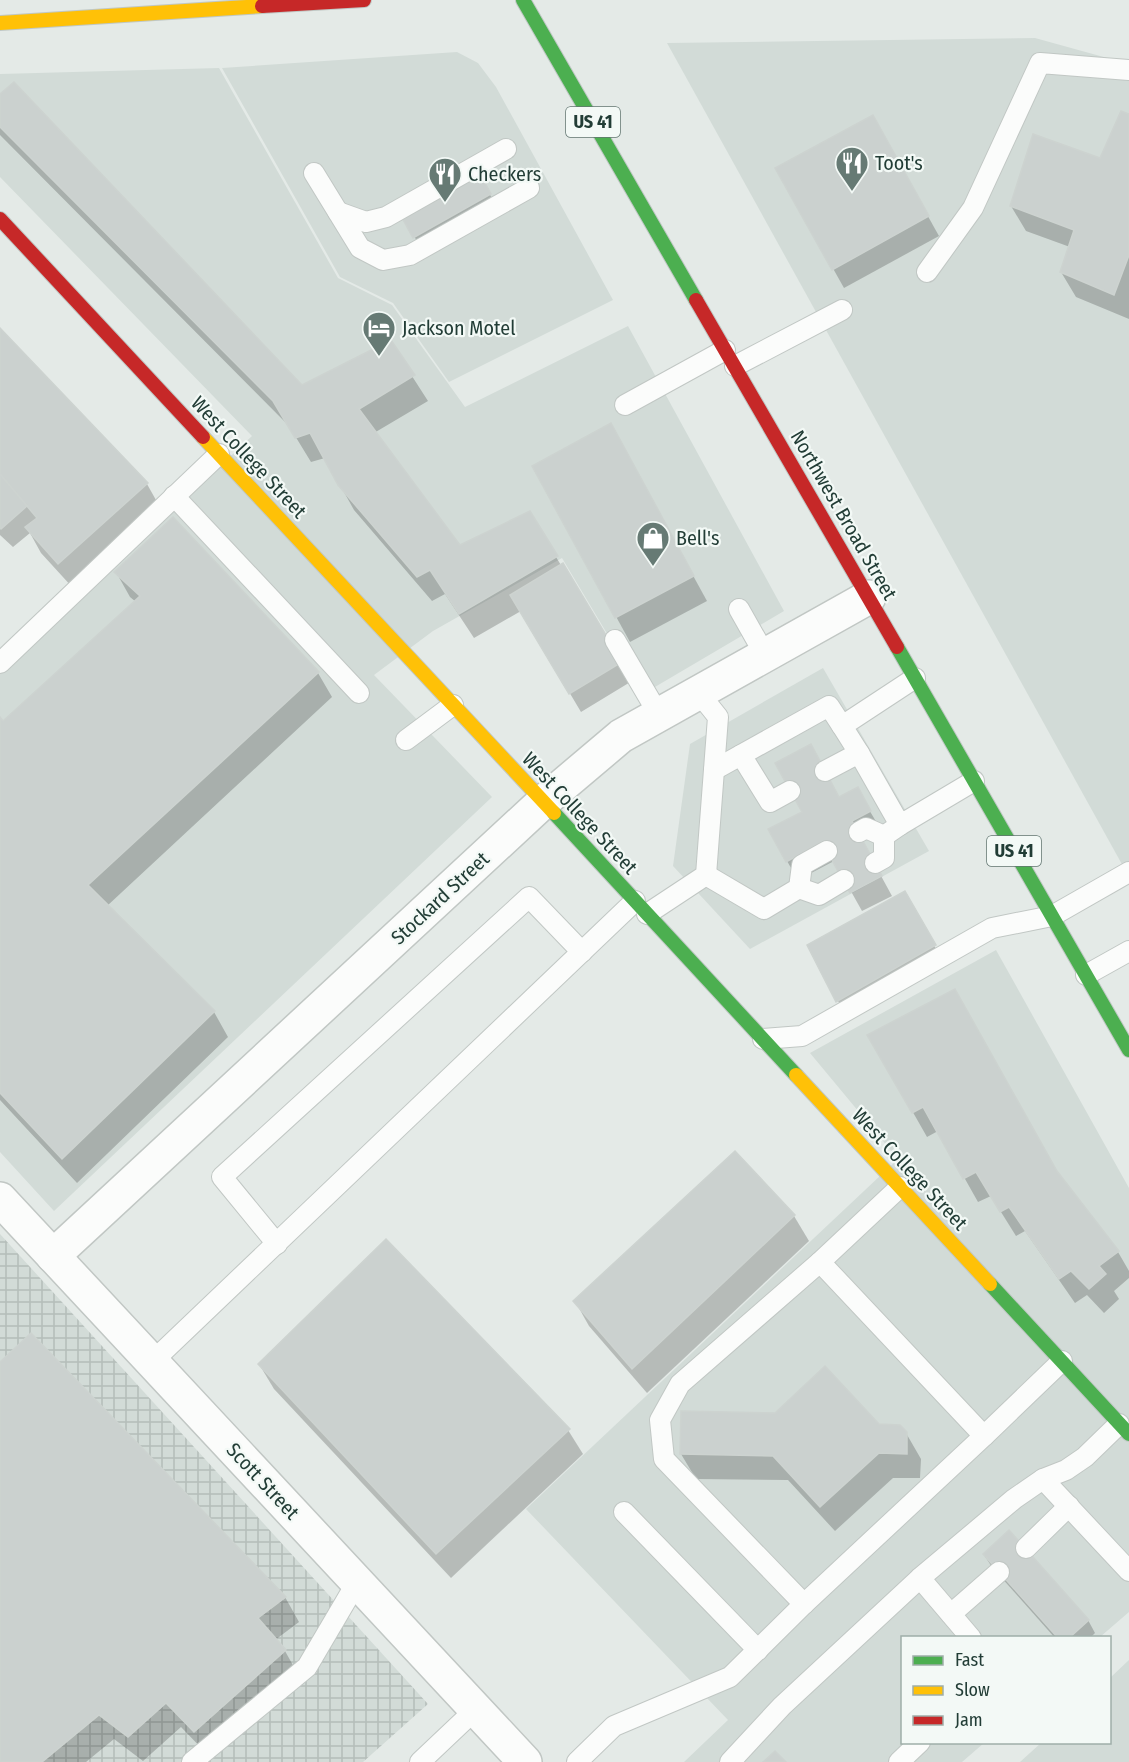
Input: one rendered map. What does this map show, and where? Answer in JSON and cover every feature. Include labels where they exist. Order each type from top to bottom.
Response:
[{"type":"street","points":[[0,23],[364,0]]},
{"type":"street","name":"Northwest Broad Street","points":[[523,0],[1129,1050]]},
{"type":"street","name":"West College Street","points":[[0,219],[1124,1429]]},
{"type":"street","name":"Stockard Street","points":[[53,1256],[543,802],[621,736],[869,597]]},
{"type":"street","name":"Scott Street","points":[[0,1200],[525,1762]]},
{"type":"lane","points":[[927,272],[973,208],[1040,63],[1129,70]]},
{"type":"lane","points":[[338,212],[366,222],[386,217],[506,149]]},
{"type":"lane","points":[[314,172],[360,248],[383,260],[410,255],[529,188]]},
{"type":"lane","points":[[625,405],[842,310]]},
{"type":"lane","points":[[0,663],[219,454]]},
{"type":"lane","points":[[174,496],[359,693]]},
{"type":"lane","points":[[739,609],[765,655]]},
{"type":"lane","points":[[615,640],[659,715]]},
{"type":"lane","points":[[842,726],[915,678]]},
{"type":"lane","points":[[698,692],[718,717],[706,875]]},
{"type":"lane","points":[[406,740],[453,705]]},
{"type":"lane","points":[[714,770],[828,706],[859,753],[892,831],[884,858],[875,863]]},
{"type":"lane","points":[[825,771],[859,753]]},
{"type":"lane","points":[[741,755],[770,802],[790,791]]},
{"type":"lane","points":[[859,832],[866,828],[892,831],[974,781]]},
{"type":"lane","points":[[799,888],[802,865],[827,851]]},
{"type":"lane","points":[[763,1039],[802,1036],[992,928],[1052,916],[1129,872]]},
{"type":"lane","points":[[706,875],[764,909],[799,888]]},
{"type":"lane","points":[[152,1362],[582,952],[641,908],[706,875]]},
{"type":"lane","points":[[799,888],[819,895],[844,880]]},
{"type":"lane","points":[[277,1244],[222,1177],[529,897],[582,952]]},
{"type":"lane","points":[[1086,975],[1129,951]]},
{"type":"lane","points":[[804,1604],[664,1459],[660,1420],[680,1384],[820,1262],[900,1187]]},
{"type":"lane","points":[[820,1262],[984,1436]]},
{"type":"lane","points":[[577,1762],[614,1726],[730,1677],[804,1604],[1062,1361]]},
{"type":"lane","points":[[730,1762],[782,1706],[920,1578],[1014,1499],[1044,1479],[1066,1470],[1124,1429]]},
{"type":"lane","points":[[1044,1479],[1129,1571]]},
{"type":"lane","points":[[1026,1548],[1069,1506]]},
{"type":"lane","points":[[624,1512],[758,1650]]},
{"type":"lane","points":[[951,1614],[999,1572]]},
{"type":"lane","points":[[920,1578],[969,1636]]},
{"type":"lane","points":[[192,1762],[307,1666],[357,1582]]},
{"type":"lane","points":[[429,1759],[476,1709]]},
{"type":"lane","points":[[899,1762],[919,1744]]},
{"type":"shaded area","points":[[1035,38],[1129,64],[1129,877],[667,43]]},
{"type":"shaded area","points":[[457,52],[478,63],[496,87],[613,300],[449,382],[393,303],[340,277],[222,68]]},
{"type":"shaded area","points":[[219,68],[338,278],[392,305],[465,407],[628,326],[784,611],[643,694],[562,558],[433,631],[374,675],[492,797],[54,1211],[0,1152],[0,673],[252,436],[0,177],[0,74]]},
{"type":"shaded area","points":[[823,668],[929,851],[750,949],[673,866],[690,744]]},
{"type":"shaded area","points":[[996,950],[1129,1188],[1129,1612],[1101,1636],[901,1636],[901,1744],[983,1744],[962,1762],[684,1762],[728,1720],[526,1509],[898,1159],[810,1053]]},
{"type":"shaded area","points":[[0,1234],[428,1704],[363,1762],[0,1762]]},
{"type":"shaded area","points":[[1129,1660],[1129,1762],[1020,1762],[1040,1744],[1111,1744],[1111,1677]]},
{"type":"building","name":"Jackson Motel","points":[[14,82],[302,385],[391,340],[415,375],[359,409],[460,545],[530,511],[558,556],[459,614],[430,570],[417,577],[338,485],[310,433],[295,438],[273,401],[0,127],[0,94]]},
{"type":"building","points":[[1121,111],[1129,114],[1129,255],[1114,295],[1060,272],[1074,230],[1010,206],[1033,134],[1100,158]]},
{"type":"building","name":"Toot's","points":[[873,115],[929,216],[832,270],[775,168]]},
{"type":"building","name":"Checkers","points":[[478,170],[491,194],[413,238],[399,212]]},
{"type":"building","points":[[0,328],[148,483],[58,564],[25,527],[37,518],[0,474]]},
{"type":"building","points":[[611,423],[694,576],[615,618],[532,466]]},
{"type":"building","points":[[0,474],[27,506],[1,529],[0,528]]},
{"type":"building","points":[[173,517],[319,672],[88,885],[215,1011],[62,1159],[0,1093],[0,717],[3,721],[140,596],[114,572]]},
{"type":"building","points":[[563,563],[622,662],[569,694],[510,595]]},
{"type":"building","points":[[811,744],[839,797],[858,787],[871,811],[852,821],[882,876],[850,893],[822,842],[786,862],[768,829],[802,812],[775,763]]},
{"type":"building","points":[[905,891],[936,945],[836,1002],[807,945]]},
{"type":"building","points":[[955,989],[1057,1171],[1119,1251],[1099,1266],[1106,1274],[1089,1289],[1071,1271],[1059,1279],[1009,1207],[1000,1212],[976,1172],[963,1179],[923,1107],[912,1113],[867,1035]]},
{"type":"building","points":[[735,1151],[795,1215],[632,1369],[573,1301]]},
{"type":"building","points":[[386,1239],[570,1429],[436,1554],[258,1364]]},
{"type":"building","points":[[31,1333],[286,1597],[258,1618],[286,1650],[194,1732],[166,1703],[128,1737],[99,1715],[42,1762],[0,1762],[0,1362]]},
{"type":"building","points":[[825,1366],[879,1424],[900,1425],[907,1432],[907,1454],[879,1453],[820,1507],[773,1456],[680,1454],[681,1411],[775,1413]]},
{"type":"building","points":[[1009,1530],[1089,1620],[1071,1636],[1056,1636],[983,1554]]},
{"type":"building","points":[[775,1751],[786,1762],[763,1762]]},
{"type":"traffic: fast","points":[[523,0],[696,300]]},
{"type":"traffic: fast","points":[[897,647],[1129,1050]]},
{"type":"traffic: fast","points":[[554,813],[796,1075]]},
{"type":"traffic: fast","points":[[990,1284],[1129,1434]]},
{"type":"traffic: slow","points":[[0,23],[262,6]]},
{"type":"traffic: slow","points":[[203,437],[554,813]]},
{"type":"traffic: slow","points":[[796,1075],[990,1284]]},
{"type":"traffic: jam","points":[[262,6],[364,0]]},
{"type":"traffic: jam","points":[[0,219],[203,437]]},
{"type":"traffic: jam","points":[[696,300],[897,647]]},
{"type":"place","name":"Toot's","points":[[852,192]]},
{"type":"place","name":"Checkers","points":[[445,203]]},
{"type":"place","name":"Jackson Motel","points":[[379,357]]},
{"type":"place","name":"Bell's","points":[[653,567]]}]
